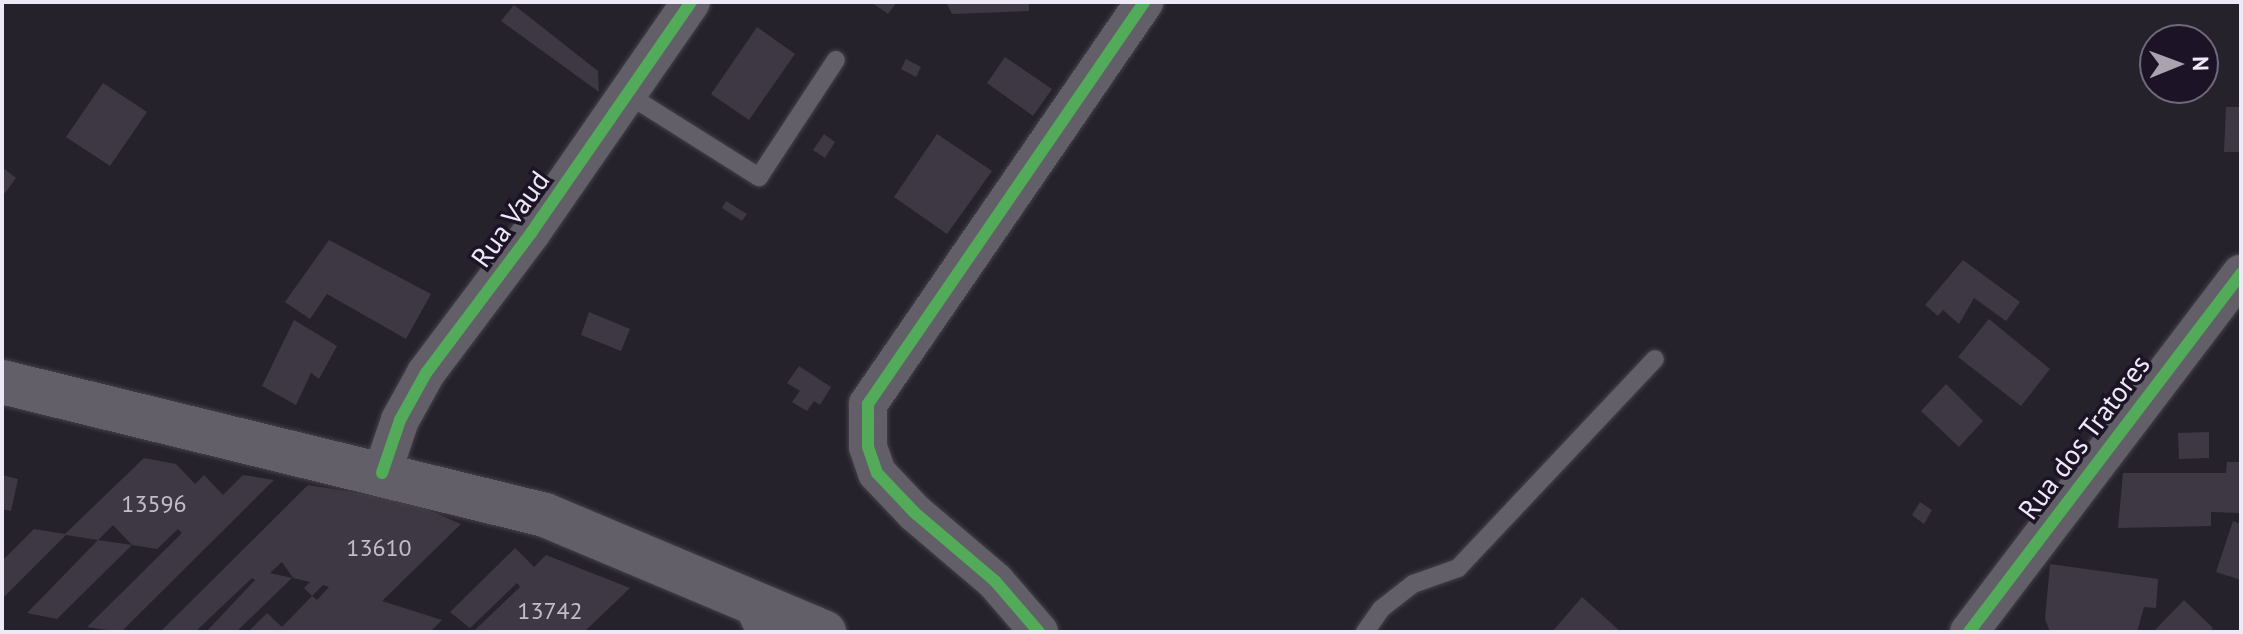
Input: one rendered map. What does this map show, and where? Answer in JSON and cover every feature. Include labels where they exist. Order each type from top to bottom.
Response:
[{"type":"main road","points":[[2,382],[545,515],[746,614],[824,632]]},
{"type":"street","name":"Rua Vaud","points":[[382,473],[400,420],[426,373],[691,2]]},
{"type":"street","points":[[1039,632],[995,581],[936,533],[877,473],[868,447],[868,404],[1144,2]]},
{"type":"street","name":"Rua dos Tratores","points":[[1969,632],[2241,274]]},
{"type":"lane","points":[[627,94],[759,177],[836,60]]},
{"type":"lane","points":[[1365,632],[1381,609],[1413,584],[1458,568],[1655,359]]},
{"type":"building","points":[[871,2],[897,2],[888,14]]},
{"type":"building","points":[[946,2],[1029,2],[1029,11],[952,14]]},
{"type":"building","points":[[514,5],[598,71],[599,92],[501,21]]},
{"type":"building","points":[[757,27],[795,54],[749,120],[711,94]]},
{"type":"building","points":[[1005,57],[1052,89],[1033,116],[987,83]]},
{"type":"building","points":[[906,59],[921,67],[916,77],[901,69]]},
{"type":"building","points":[[103,83],[147,112],[110,166],[66,137]]},
{"type":"building","points":[[2226,107],[2241,107],[2241,152],[2224,152]]},
{"type":"building","points":[[824,134],[835,142],[825,158],[813,150]]},
{"type":"building","points":[[937,134],[992,171],[947,234],[894,197]]},
{"type":"building","points":[[2,167],[16,178],[2,197]]},
{"type":"building","points":[[726,201],[747,214],[742,221],[722,208]]},
{"type":"building","points":[[329,240],[431,294],[406,339],[327,294],[310,319],[285,302]]},
{"type":"building","points":[[1963,260],[2020,302],[2006,321],[1974,298],[1959,324],[1943,310],[1938,316],[1925,305]]},
{"type":"building","points":[[589,312],[630,329],[621,351],[581,335]]},
{"type":"building","points":[[1989,319],[2050,369],[2021,406],[1958,357]]},
{"type":"building","points":[[294,320],[337,346],[319,379],[311,373],[296,405],[262,386]]},
{"type":"building","points":[[799,366],[831,387],[820,405],[814,401],[807,411],[792,402],[800,391],[787,383]]},
{"type":"building","points":[[1946,384],[1983,421],[1959,447],[1921,411]]},
{"type":"building","points":[[2209,432],[2209,458],[2179,459],[2178,433]]},
{"type":"building","points":[[144,458],[176,464],[195,484],[204,475],[223,495],[243,475],[274,480],[121,632],[87,627],[182,533],[178,529],[157,549],[132,545],[113,525],[98,540],[66,535],[2,599],[2,561],[34,529],[65,534]]},
{"type":"building","points":[[2227,462],[2239,462],[2240,513],[2211,512],[2211,526],[2118,528],[2123,473],[2226,473]]},
{"type":"building","points":[[2,475],[18,479],[11,511],[2,509]]},
{"type":"building","points":[[308,485],[408,501],[461,524],[382,601],[442,620],[430,632],[248,632],[267,613],[282,627],[312,596],[304,588],[310,582],[293,578],[282,562],[270,573],[292,578],[236,632],[206,632],[255,580],[252,578],[195,632],[160,632]],"holes":[[[323,585],[329,587],[317,600],[312,596]]]},
{"type":"building","points":[[1920,502],[1932,510],[1924,524],[1912,515]]},
{"type":"building","points":[[2233,521],[2241,524],[2241,580],[2216,572]]},
{"type":"building","points":[[98,540],[132,545],[57,619],[27,613]]},
{"type":"building","points":[[515,548],[534,567],[546,555],[630,588],[584,632],[474,631],[520,587],[517,583],[470,628],[450,612]]},
{"type":"building","points":[[2050,564],[2158,579],[2156,608],[2144,607],[2137,632],[2050,632],[2045,619]]},
{"type":"building","points":[[1582,597],[1592,606],[1621,632],[1552,632]]},
{"type":"building","points":[[2184,600],[2213,628],[2210,632],[2153,632]]},
{"type":"cycle path","points":[[382,473],[400,420],[426,373],[531,233],[691,2]]},
{"type":"cycle path","points":[[1039,632],[995,581],[915,513],[877,473],[868,447],[868,404],[1144,2]]},
{"type":"cycle path","points":[[1969,632],[2241,274]]}]
